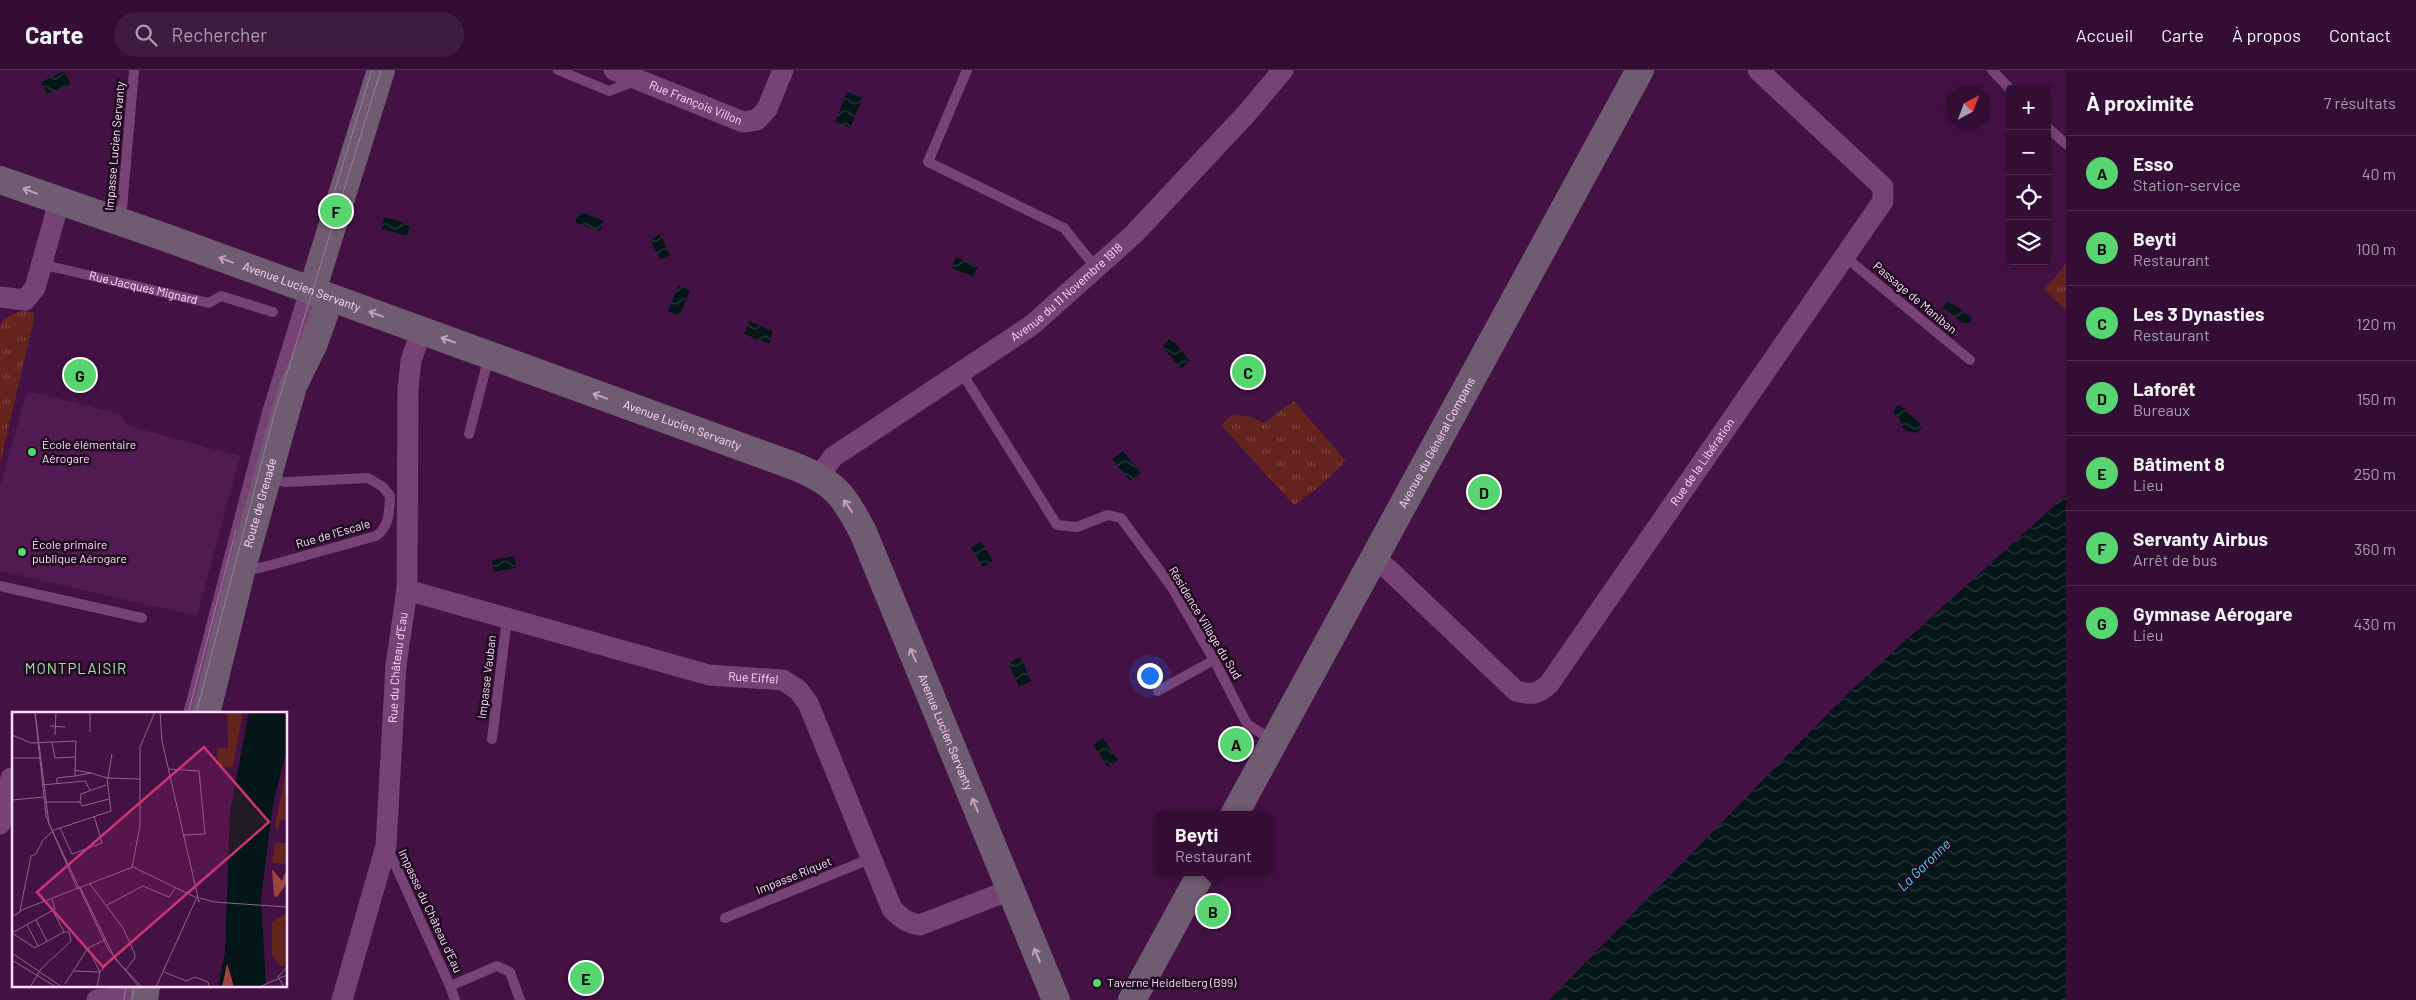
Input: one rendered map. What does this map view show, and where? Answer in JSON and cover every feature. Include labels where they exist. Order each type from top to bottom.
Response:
[{"type":"street","name":"Route de Grenade","points":[[206,712],[266,477],[293,386],[314,343],[316,292],[372,70]]},
{"type":"street","name":"Route de Grenade","points":[[316,292],[381,70]]},
{"type":"street","name":"Rue François Villon","points":[[614,70],[743,122],[757,120],[767,109],[784,70]]},
{"type":"street","name":"Avenue du 11 Novembre 1918","points":[[819,476],[833,457],[1032,325],[1096,268],[1153,213],[1247,113],[1283,70]]},
{"type":"street","name":"Avenue du Général Compans","points":[[1236,811],[1640,70]]},
{"type":"street","name":"Rue de la Libération","points":[[1372,560],[1388,569],[1516,691],[1530,695],[1540,693],[1549,684],[1883,201],[1883,188],[1758,70]]},
{"type":"street","name":"Avenue Lucien Servanty","points":[[0,180],[316,292],[819,476],[845,500],[863,532],[1056,1000]]},
{"type":"street","points":[[0,297],[25,300],[35,288],[40,264],[59,202]]},
{"type":"street","name":"Rue du Château d'Eau","points":[[342,1000],[386,846],[396,664],[407,590],[408,388],[411,361],[421,331]]},
{"type":"street","name":"Rue Eiffel","points":[[407,590],[709,675],[783,680],[798,690],[808,703],[892,908],[908,923],[920,925],[931,922],[1010,890]]},
{"type":"street","points":[[0,824],[8,779]]},
{"type":"street","points":[[1132,1000],[1200,876]]},
{"type":"street","points":[[97,1000],[134,994]]},
{"type":"lane","name":"Impasse Lucien Servanty","points":[[120,223],[134,70]]},
{"type":"lane","name":"Rue François Villon","points":[[558,70],[609,91],[638,80]]},
{"type":"lane","points":[[967,70],[928,162],[1064,228],[1096,268]]},
{"type":"lane","points":[[1992,70],[2006,85]]},
{"type":"lane","points":[[2050,130],[2066,144]]},
{"type":"lane","name":"Passage de Maniban","points":[[1844,256],[1970,360]]},
{"type":"lane","name":"Rue Jacques Mignard","points":[[40,264],[209,303],[221,296],[273,312]]},
{"type":"lane","points":[[189,712],[268,412],[316,292]]},
{"type":"lane","points":[[197,712],[274,415],[316,292]]},
{"type":"lane","points":[[469,434],[489,355]]},
{"type":"lane","name":"Résidence Village du Sud","points":[[962,373],[1057,525],[1077,527],[1108,515],[1121,518],[1171,586],[1214,660],[1247,724],[1274,742]]},
{"type":"lane","name":"Rue de l'Escale","points":[[242,568],[250,570],[271,565],[376,536],[384,530],[388,519],[390,496],[383,486],[368,478],[285,482],[266,477]]},
{"type":"lane","points":[[0,586],[142,618]]},
{"type":"lane","name":"Impasse Vauban","points":[[492,739],[507,619]]},
{"type":"lane","points":[[1158,691],[1214,660]]},
{"type":"lane","name":"Impasse du Château d'Eau","points":[[386,846],[455,1000]]},
{"type":"lane","name":"Impasse Riquet","points":[[725,918],[872,858]]},
{"type":"lane","name":"Impasse du Château d'Eau","points":[[450,986],[497,966],[510,972],[520,1000]]},
{"type":"shaded area","points":[[27,391],[120,414],[128,426],[240,456],[197,616],[0,571],[0,487]]},
{"type":"green space","points":[[2066,264],[2066,310],[2044,290]]},
{"type":"green space","points":[[25,310],[34,313],[34,319],[0,464],[0,327],[7,317]]},
{"type":"green space","points":[[1294,401],[1346,461],[1319,487],[1294,505],[1221,425],[1232,415],[1251,417],[1264,423]]},
{"type":"water","points":[[64,71],[71,84],[47,94],[41,82]]},
{"type":"water","points":[[847,92],[863,98],[850,128],[835,122]]},
{"type":"water","points":[[580,211],[604,221],[600,232],[575,222]]},
{"type":"water","points":[[384,217],[410,224],[407,236],[381,229]]},
{"type":"water","points":[[660,234],[670,255],[660,260],[650,239]]},
{"type":"water","points":[[956,257],[978,266],[973,277],[951,268]]},
{"type":"water","points":[[678,285],[690,290],[680,316],[668,311]]},
{"type":"water","points":[[1948,300],[1972,318],[1967,326],[1943,308]]},
{"type":"water","points":[[749,321],[773,331],[769,344],[744,334]]},
{"type":"water","points":[[1171,338],[1190,361],[1181,369],[1162,346]]},
{"type":"water","points":[[1900,405],[1923,426],[1916,433],[1904,430],[1899,418],[1893,413],[1896,406]]},
{"type":"water","points":[[1123,451],[1141,473],[1130,481],[1112,459]]},
{"type":"water","name":"La Garonne","points":[[2066,495],[2066,1000],[1549,1000],[1850,691]]},
{"type":"water","points":[[981,541],[993,561],[983,567],[971,548]]},
{"type":"water","points":[[514,556],[516,568],[494,572],[492,560]]},
{"type":"water","points":[[1021,657],[1031,681],[1019,687],[1008,663]]},
{"type":"water","points":[[1103,738],[1118,760],[1108,767],[1093,745]]},
{"type":"tram line","points":[[329,209],[372,70]]},
{"type":"tram line","points":[[197,712],[274,415],[381,70]]},
{"type":"tram line","points":[[189,712],[236,530]]},
{"type":"tram line","points":[[124,1000],[126,988]]},
{"type":"tram line","points":[[132,1000],[134,988]]},
{"type":"place","name":"Servanty Airbus","points":[[336,211]]},
{"type":"place","name":"Les 3 Dynasties","points":[[1248,372]]},
{"type":"place","name":"Gymnase Aérogare","points":[[80,375]]},
{"type":"place","name":"École élémentaire Aérogare","points":[[32,452]]},
{"type":"place","name":"Laforêt","points":[[1484,492]]},
{"type":"place","name":"École primaire publique Aérogare","points":[[22,552]]},
{"type":"place","name":"Esso","points":[[1236,744]]},
{"type":"place","name":"Beyti","points":[[1213,911]]},
{"type":"place","name":"Bâtiment 8","points":[[586,978]]},
{"type":"place","name":"Taverne Heidelberg (B99)","points":[[1097,983]]},
{"type":"district","name":"MONTPLAISIR","points":[[76,669]]}]
